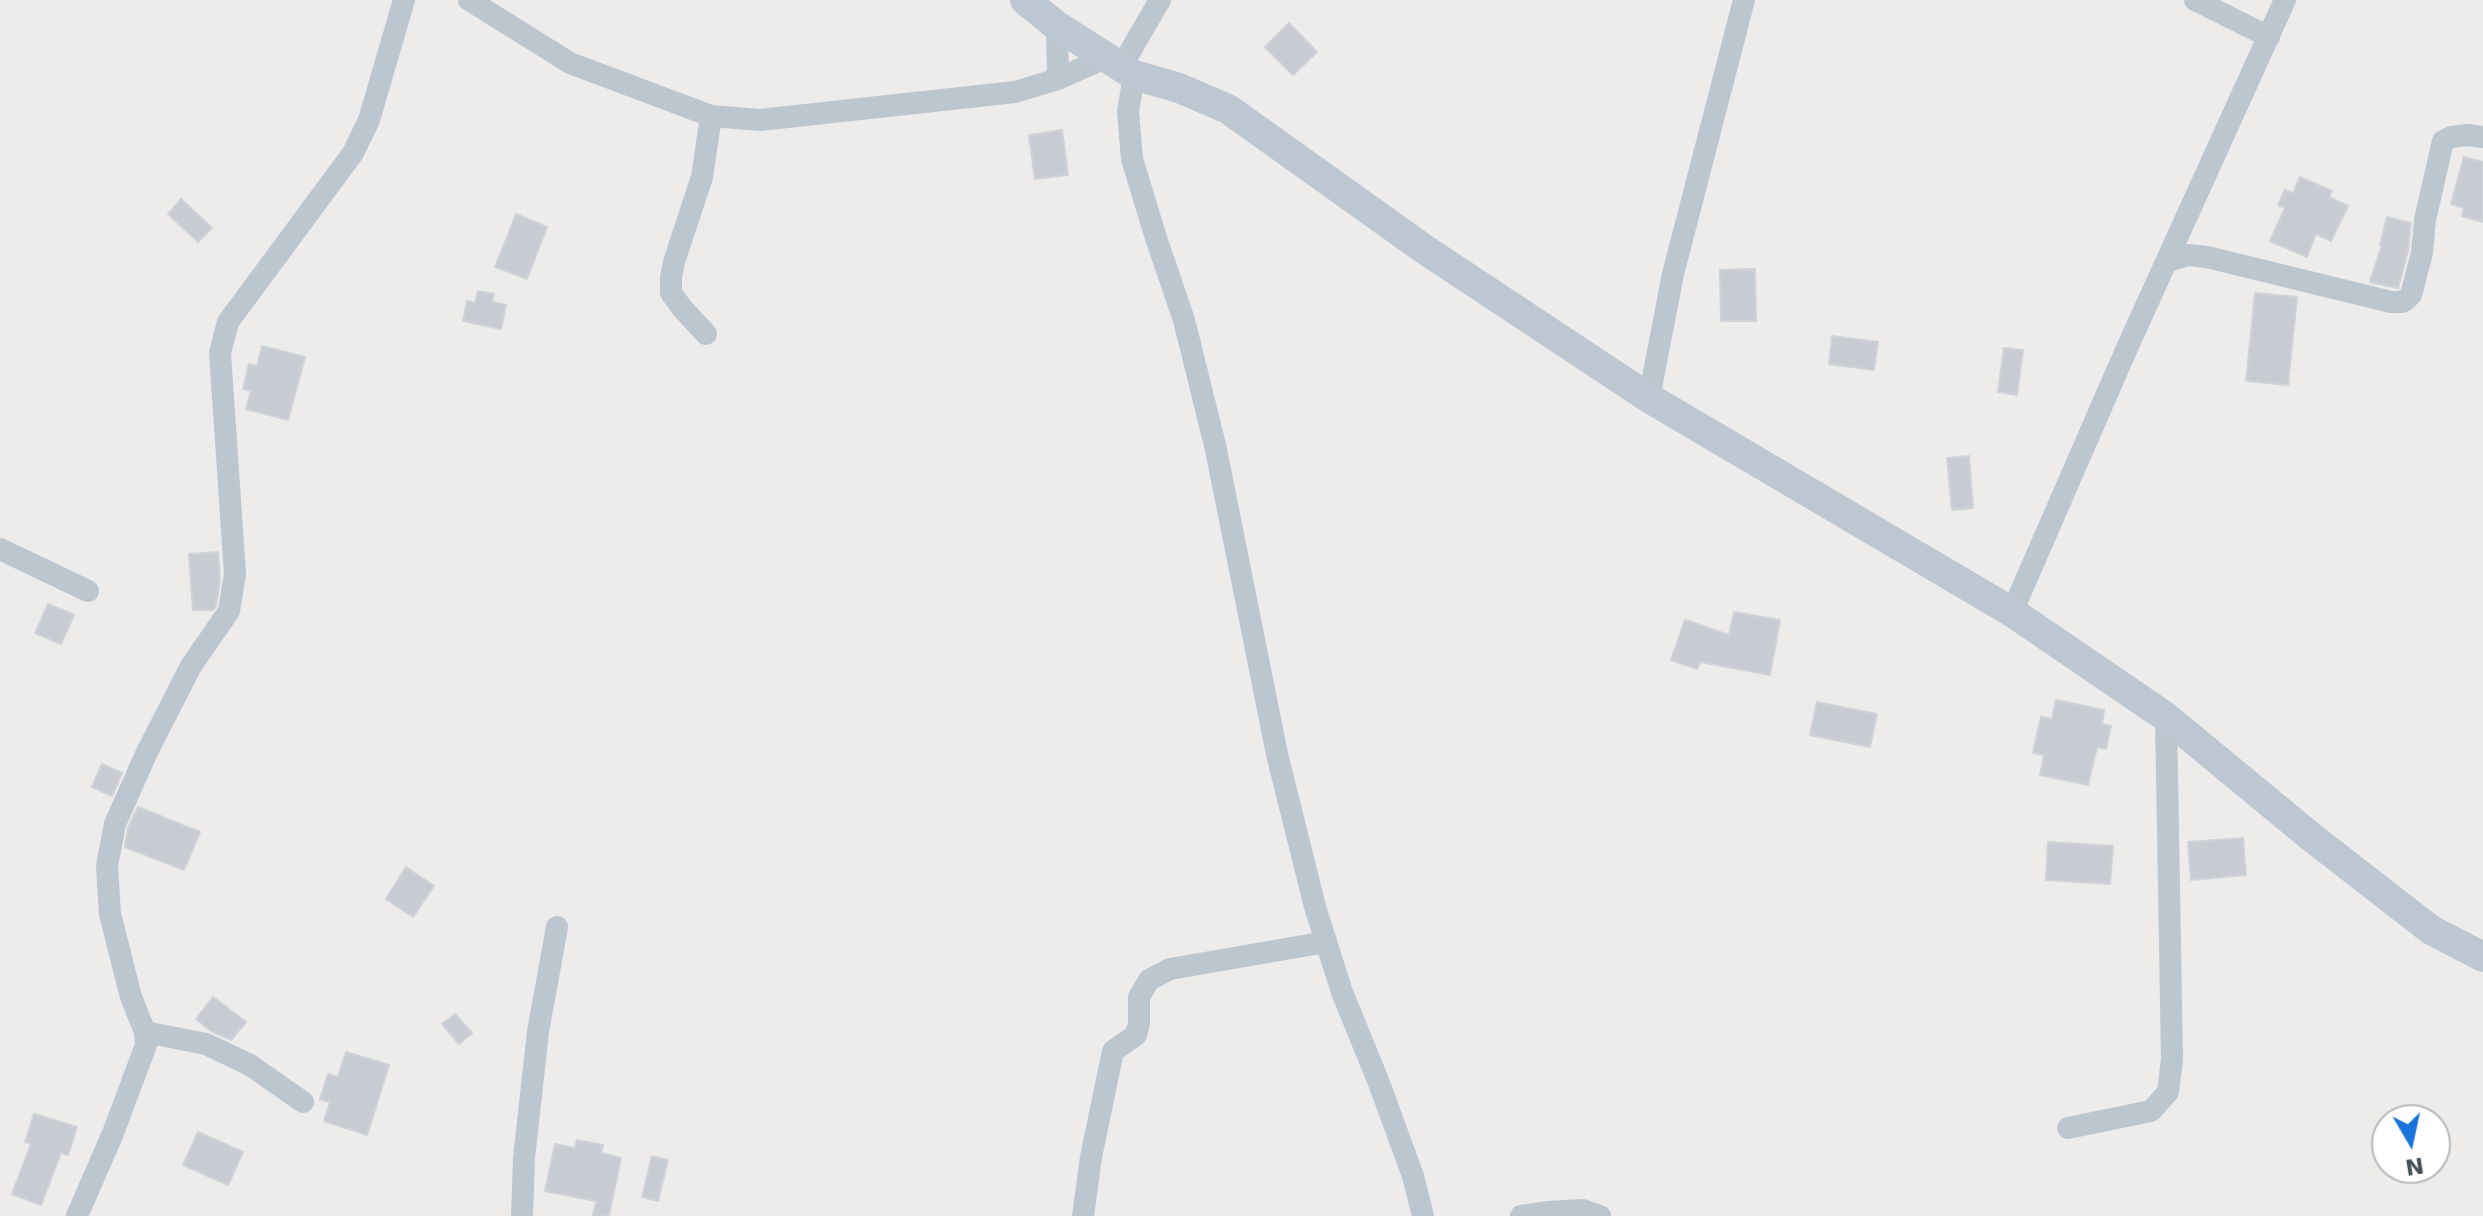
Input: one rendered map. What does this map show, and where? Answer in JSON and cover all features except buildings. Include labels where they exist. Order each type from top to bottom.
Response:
[{"type":"street","points":[[77,1216],[146,1045],[145,1032],[131,997],[110,914],[107,866],[115,824],[191,666],[229,611],[235,574],[220,353],[225,333],[228,322],[353,153],[369,120],[404,0]]},
{"type":"street","points":[[469,0],[570,63],[711,116],[760,120],[1015,92],[1121,66]]},
{"type":"street","points":[[1025,0],[1057,26],[1121,66],[1228,109],[1424,249],[1649,398],[2012,612],[2166,717],[2310,836],[2431,930],[2483,957]]},
{"type":"street","points":[[1160,0],[1121,66],[1132,159],[1184,320],[1215,445],[1277,754],[1315,907],[1342,992],[1413,1176],[1423,1216]]},
{"type":"street","points":[[1649,398],[1673,274],[1744,0]]},
{"type":"street","points":[[2195,0],[2269,37]]},
{"type":"street","points":[[2012,612],[2285,0]]},
{"type":"street","points":[[1057,26],[1058,79]]},
{"type":"street","points":[[706,334],[671,293],[671,277],[702,177],[711,116]]},
{"type":"street","points":[[2168,261],[2189,255],[2207,257],[2391,302],[2403,302],[2411,295],[2422,253],[2425,220],[2443,141],[2451,137],[2483,137]]},
{"type":"street","points":[[0,549],[88,591]]},
{"type":"street","points":[[2068,1128],[2151,1111],[2168,1092],[2172,1059],[2166,717]]},
{"type":"street","points":[[522,1216],[524,1158],[538,1032],[557,927]]},
{"type":"street","points":[[1083,1216],[1091,1157],[1113,1051],[1136,1035],[1139,997],[1149,980],[1170,969],[1326,942]]},
{"type":"street","points":[[145,1032],[206,1044],[250,1065],[303,1102]]},
{"type":"street","points":[[1521,1216],[1583,1210],[1600,1216]]}]
